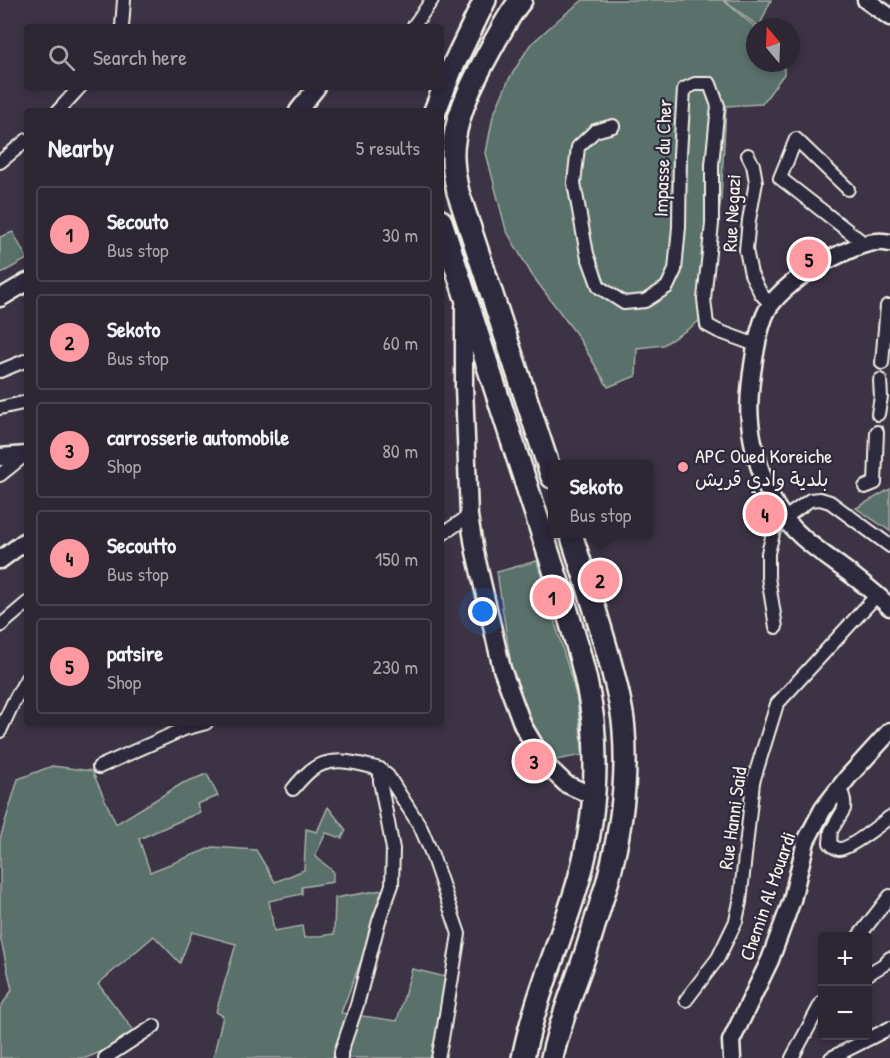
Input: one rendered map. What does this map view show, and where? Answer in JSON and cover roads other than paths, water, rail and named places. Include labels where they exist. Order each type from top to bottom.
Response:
[{"type":"highway","points":[[446,68],[485,0]]},
{"type":"highway","points":[[521,0],[481,66],[461,112],[453,141],[453,167],[461,201],[548,465]]},
{"type":"highway","points":[[436,108],[440,90]]},
{"type":"highway","points":[[444,230],[544,536],[580,657],[592,719],[593,796],[587,843],[579,879],[527,1036],[523,1058]]},
{"type":"highway","points":[[552,1058],[608,879],[623,814],[625,792],[624,730],[618,694],[597,614],[571,538]]},
{"type":"street","points":[[122,24],[124,0]]},
{"type":"street","points":[[415,24],[432,0]]},
{"type":"street","points":[[867,0],[890,17]]},
{"type":"street","name":"Impasse du Cher","points":[[613,126],[595,130],[578,147],[574,183],[587,254],[598,287],[624,303],[645,301],[667,287],[675,270],[679,227],[684,89],[695,84],[710,84],[718,106],[712,165],[712,225],[704,299],[705,316],[707,325],[718,332],[756,345]]},
{"type":"street","points":[[61,108],[77,90]]},
{"type":"street","points":[[300,108],[315,90]]},
{"type":"street","points":[[848,189],[796,139],[780,178],[865,244]]},
{"type":"street","points":[[0,162],[24,142]]},
{"type":"street","name":"Rue Negazi","points":[[748,155],[753,165],[756,182],[746,250],[751,274],[761,294],[771,304]]},
{"type":"street","points":[[890,243],[881,241],[865,244],[828,260],[794,282],[771,304],[760,325],[750,395],[750,422],[763,478],[777,509],[802,538],[890,607]]},
{"type":"street","points":[[0,298],[24,284]]},
{"type":"street","points":[[464,293],[464,386],[469,516],[502,669],[523,726],[547,766],[566,784],[593,796]]},
{"type":"street","points":[[882,363],[887,306],[890,306]]},
{"type":"street","points":[[0,371],[24,361]]},
{"type":"street","points":[[878,414],[881,398],[880,380]]},
{"type":"street","points":[[0,408],[24,403]]},
{"type":"street","points":[[865,487],[875,483],[877,432]]},
{"type":"street","points":[[0,457],[24,455]]},
{"type":"street","points":[[0,475],[24,457]]},
{"type":"street","points":[[776,627],[768,577],[768,553],[774,530],[785,518],[810,500],[820,499],[830,502],[890,546]]},
{"type":"street","points":[[444,533],[469,516]]},
{"type":"street","points":[[0,560],[24,542]]},
{"type":"street","name":"Rue Hanni Said","points":[[686,1000],[718,958],[736,921],[753,782],[777,704],[877,595]]},
{"type":"street","points":[[0,626],[24,606]]},
{"type":"street","points":[[0,731],[24,683]]},
{"type":"street","points":[[99,767],[183,726]]},
{"type":"street","name":"Chemin Al Mouardi","points":[[732,1058],[731,1041],[770,960],[792,900],[806,841],[823,809],[853,771],[890,731]]},
{"type":"street","points":[[293,789],[311,770],[333,760],[380,769],[388,776],[420,826],[459,934],[438,1058]]},
{"type":"street","points":[[341,1058],[379,921],[392,885],[393,849],[380,781],[380,769]]},
{"type":"street","points":[[839,789],[843,796],[844,809],[830,835],[830,843],[834,847],[844,848],[890,817]]},
{"type":"street","points":[[862,932],[890,896]]},
{"type":"street","points":[[872,971],[890,958]]},
{"type":"street","points":[[792,1058],[818,1009]]},
{"type":"street","points":[[105,1058],[154,1026]]},
{"type":"street","points":[[831,1058],[890,1028]]},
{"type":"place","name":"patsire","points":[[809,259]]},
{"type":"place","name":"APC Oued Koreiche بلدية وادي قريش","points":[[683,467]]},
{"type":"place","name":"Secoutto","points":[[765,514]]},
{"type":"place","name":"Sekoto","points":[[600,580]]},
{"type":"place","name":"Secouto","points":[[552,597]]},
{"type":"place","name":"carrosserie automobile","points":[[534,761]]}]
